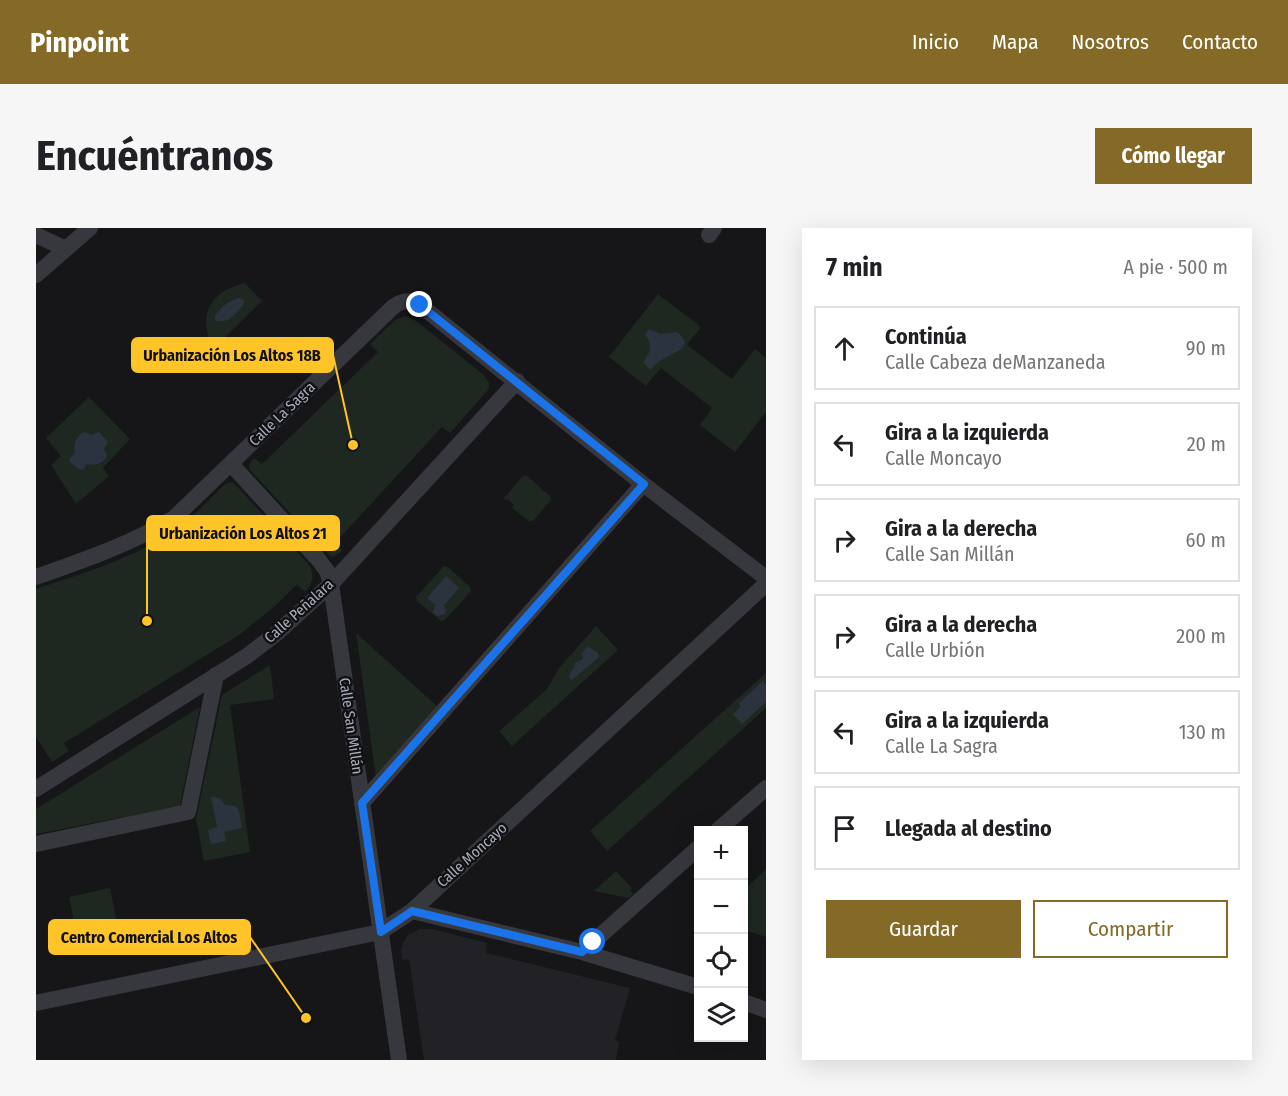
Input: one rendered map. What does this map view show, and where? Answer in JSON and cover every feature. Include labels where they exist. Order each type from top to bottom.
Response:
[{"type":"street","points":[[36,274],[90,228]]},
{"type":"street","points":[[36,236],[66,249]]},
{"type":"street","name":"Calle La Sagra","points":[[36,577],[98,555],[153,531],[174,518],[393,307],[403,301],[420,305],[766,578]]},
{"type":"street","name":"Calle Peñalara","points":[[36,789],[216,675],[277,633],[331,584],[517,381]]},
{"type":"street","name":"Calle San Millán","points":[[231,464],[318,559],[327,571],[331,584],[399,1060]]},
{"type":"street","points":[[362,803],[644,484]]},
{"type":"street","name":"Calle Moncayo","points":[[36,1003],[381,932],[412,911],[766,584]]},
{"type":"street","points":[[36,844],[188,812],[216,675]]},
{"type":"street","points":[[724,826],[766,788]]},
{"type":"street","points":[[582,952],[694,852]]},
{"type":"street","points":[[412,911],[582,952],[694,986]]},
{"type":"street","points":[[748,1003],[766,1010]]},
{"type":"shaded area","points":[[245,283],[262,301],[216,346],[206,328],[207,312],[214,300],[224,291]]},
{"type":"shaded area","points":[[658,294],[701,327],[687,345],[732,379],[755,349],[766,358],[766,412],[735,452],[700,425],[712,408],[661,368],[646,386],[609,357]]},
{"type":"shaded area","points":[[239,298],[244,300],[244,303],[235,314],[224,321],[215,320],[215,315],[225,305]]},
{"type":"shaded area","points":[[405,316],[415,320],[484,375],[489,383],[489,389],[450,433],[442,427],[335,543],[342,551],[333,557],[250,470],[249,464],[254,458],[262,464],[378,352],[370,344],[395,320]]},
{"type":"shaded area","points":[[649,329],[661,334],[677,332],[685,341],[682,348],[650,370],[643,362],[650,348],[645,335]]},
{"type":"shaded area","points":[[89,397],[130,439],[103,468],[109,476],[76,504],[51,465],[61,456],[46,438]]},
{"type":"shaded area","points":[[85,432],[91,435],[99,432],[108,442],[104,449],[107,456],[101,463],[86,464],[84,469],[80,470],[69,459],[75,453],[74,446],[77,438]]},
{"type":"shaded area","points":[[526,475],[550,496],[551,500],[530,522],[512,508],[514,505],[507,499],[505,501],[504,498]]},
{"type":"shaded area","points":[[230,482],[234,483],[309,565],[312,576],[310,586],[305,592],[297,584],[275,606],[239,635],[64,743],[69,751],[52,762],[36,737],[36,589],[109,564],[161,539]]},
{"type":"shaded area","points":[[444,566],[470,587],[471,591],[445,620],[441,621],[417,601],[416,597]]},
{"type":"shaded area","points":[[446,576],[459,588],[444,605],[445,614],[437,616],[433,612],[435,605],[427,598]]},
{"type":"shaded area","points":[[596,626],[618,650],[512,746],[499,731],[547,689],[559,668]]},
{"type":"shaded area","points":[[356,633],[438,707],[376,778]]},
{"type":"shaded area","points":[[589,647],[598,653],[599,657],[571,681],[569,677],[575,663],[583,659],[582,653]]},
{"type":"shaded area","points":[[270,665],[274,699],[230,705],[250,852],[204,861],[196,819],[222,695]]},
{"type":"shaded area","points":[[766,673],[766,708],[607,851],[590,831]]},
{"type":"shaded area","points":[[763,681],[766,685],[766,702],[742,724],[733,714],[741,707],[739,703]]},
{"type":"shaded area","points":[[200,707],[180,806],[36,834],[36,809]]},
{"type":"shaded area","points":[[211,797],[220,798],[225,805],[236,806],[242,828],[224,832],[226,841],[211,844],[208,830],[217,827]]},
{"type":"shaded area","points":[[766,869],[766,937],[748,931],[748,886]]},
{"type":"shaded area","points":[[616,871],[632,888],[630,890],[633,894],[629,898],[594,891]]},
{"type":"shaded area","points":[[110,888],[118,928],[77,936],[69,897]]},
{"type":"shaded area","points":[[420,929],[432,929],[487,943],[486,953],[630,988],[615,1040],[619,1042],[616,1060],[424,1060],[409,959],[402,960],[401,952],[402,944],[408,935]]},
{"type":"place","name":"Urbanización Los Altos 18B","points":[[353,445]]},
{"type":"place","name":"Urbanización Los Altos 21","points":[[147,621]]},
{"type":"place","name":"Centro Comercial Los Altos","points":[[306,1018]]},
{"type":"route","points":[[420,305],[644,484],[362,803],[381,932],[412,911],[582,952],[593,942]]}]
